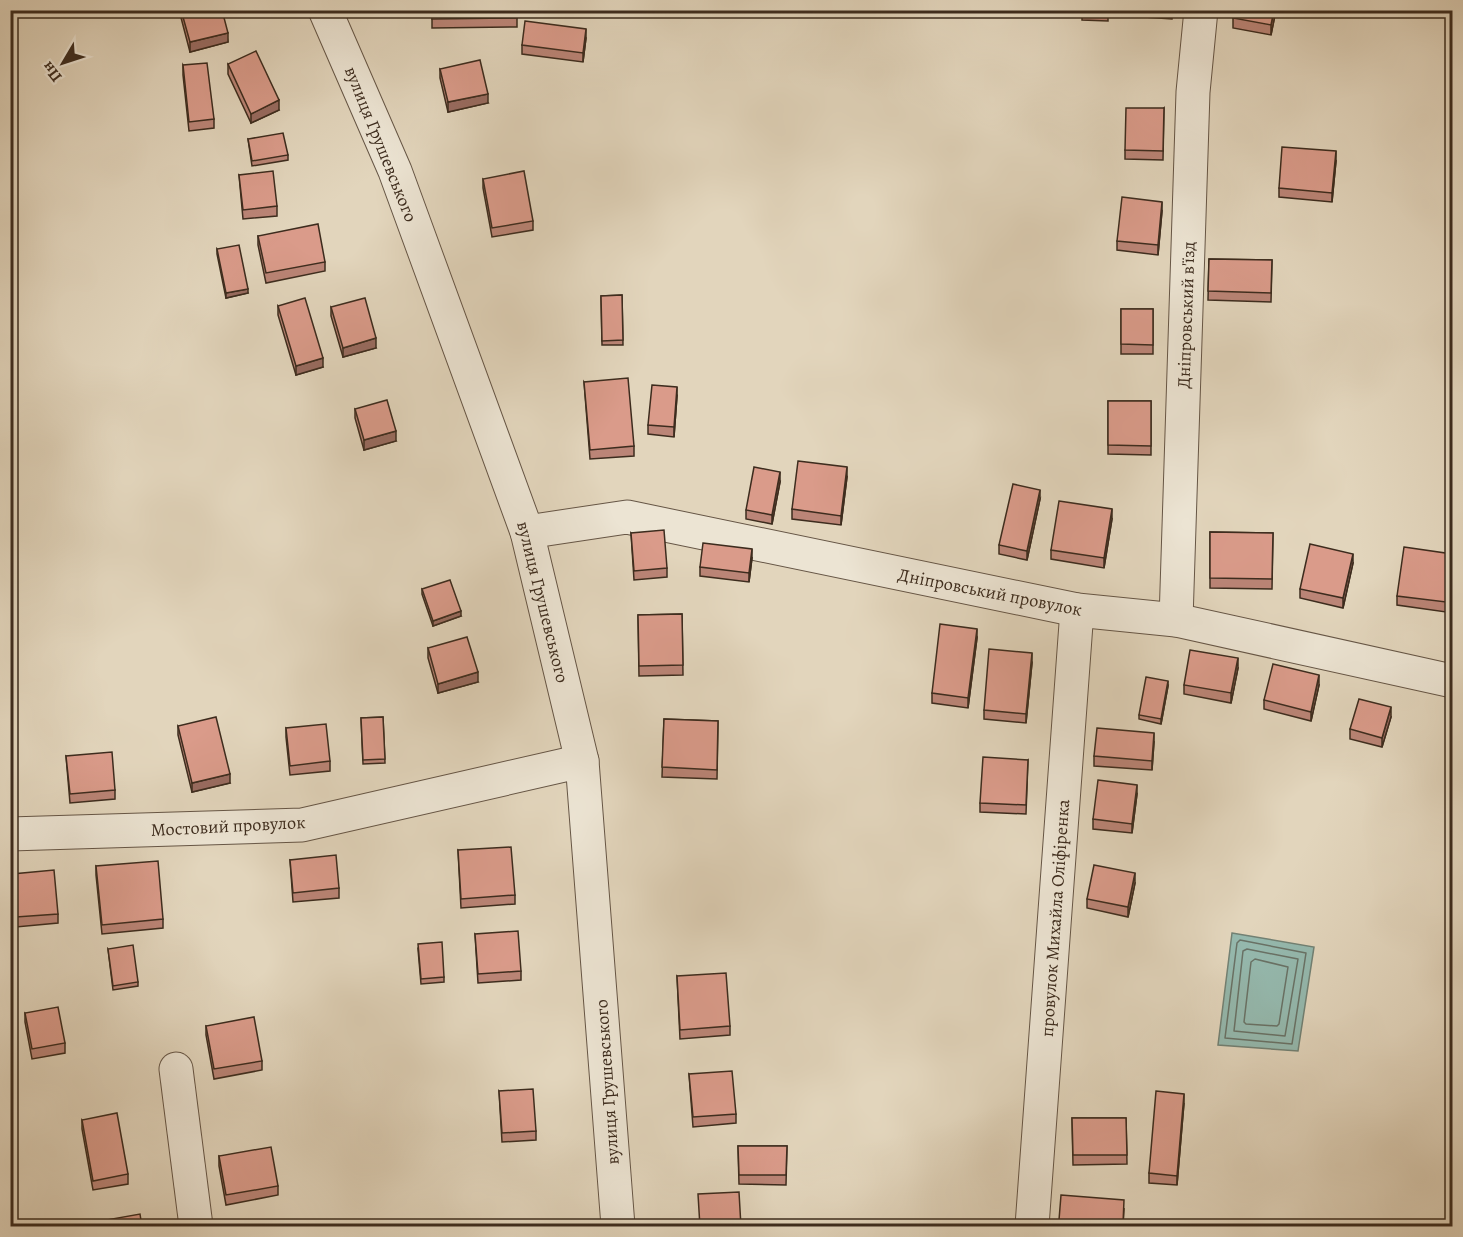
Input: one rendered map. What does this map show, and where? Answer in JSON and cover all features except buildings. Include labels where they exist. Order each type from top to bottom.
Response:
[{"type":"street","name":"вулиця Грушевського","points":[[325,10],[395,171],[527,532],[582,761],[618,1227]]},
{"type":"street","name":"Дніпровський в'їзд","points":[[1176,620],[1193,92],[1201,10]]},
{"type":"street","name":"Дніпровський провулок","points":[[527,532],[627,518],[1077,610],[1176,620],[1452,681]]},
{"type":"street","name":"провулок Михайла Оліфіренка","points":[[1032,1227],[1077,610]]},
{"type":"street","name":"Мостовий провулок","points":[[10,834],[302,825],[582,761]]},
{"type":"street","points":[[176,1069],[196,1227]]},
{"type":"water","points":[[1232,933],[1314,947],[1298,1051],[1218,1045]]}]
